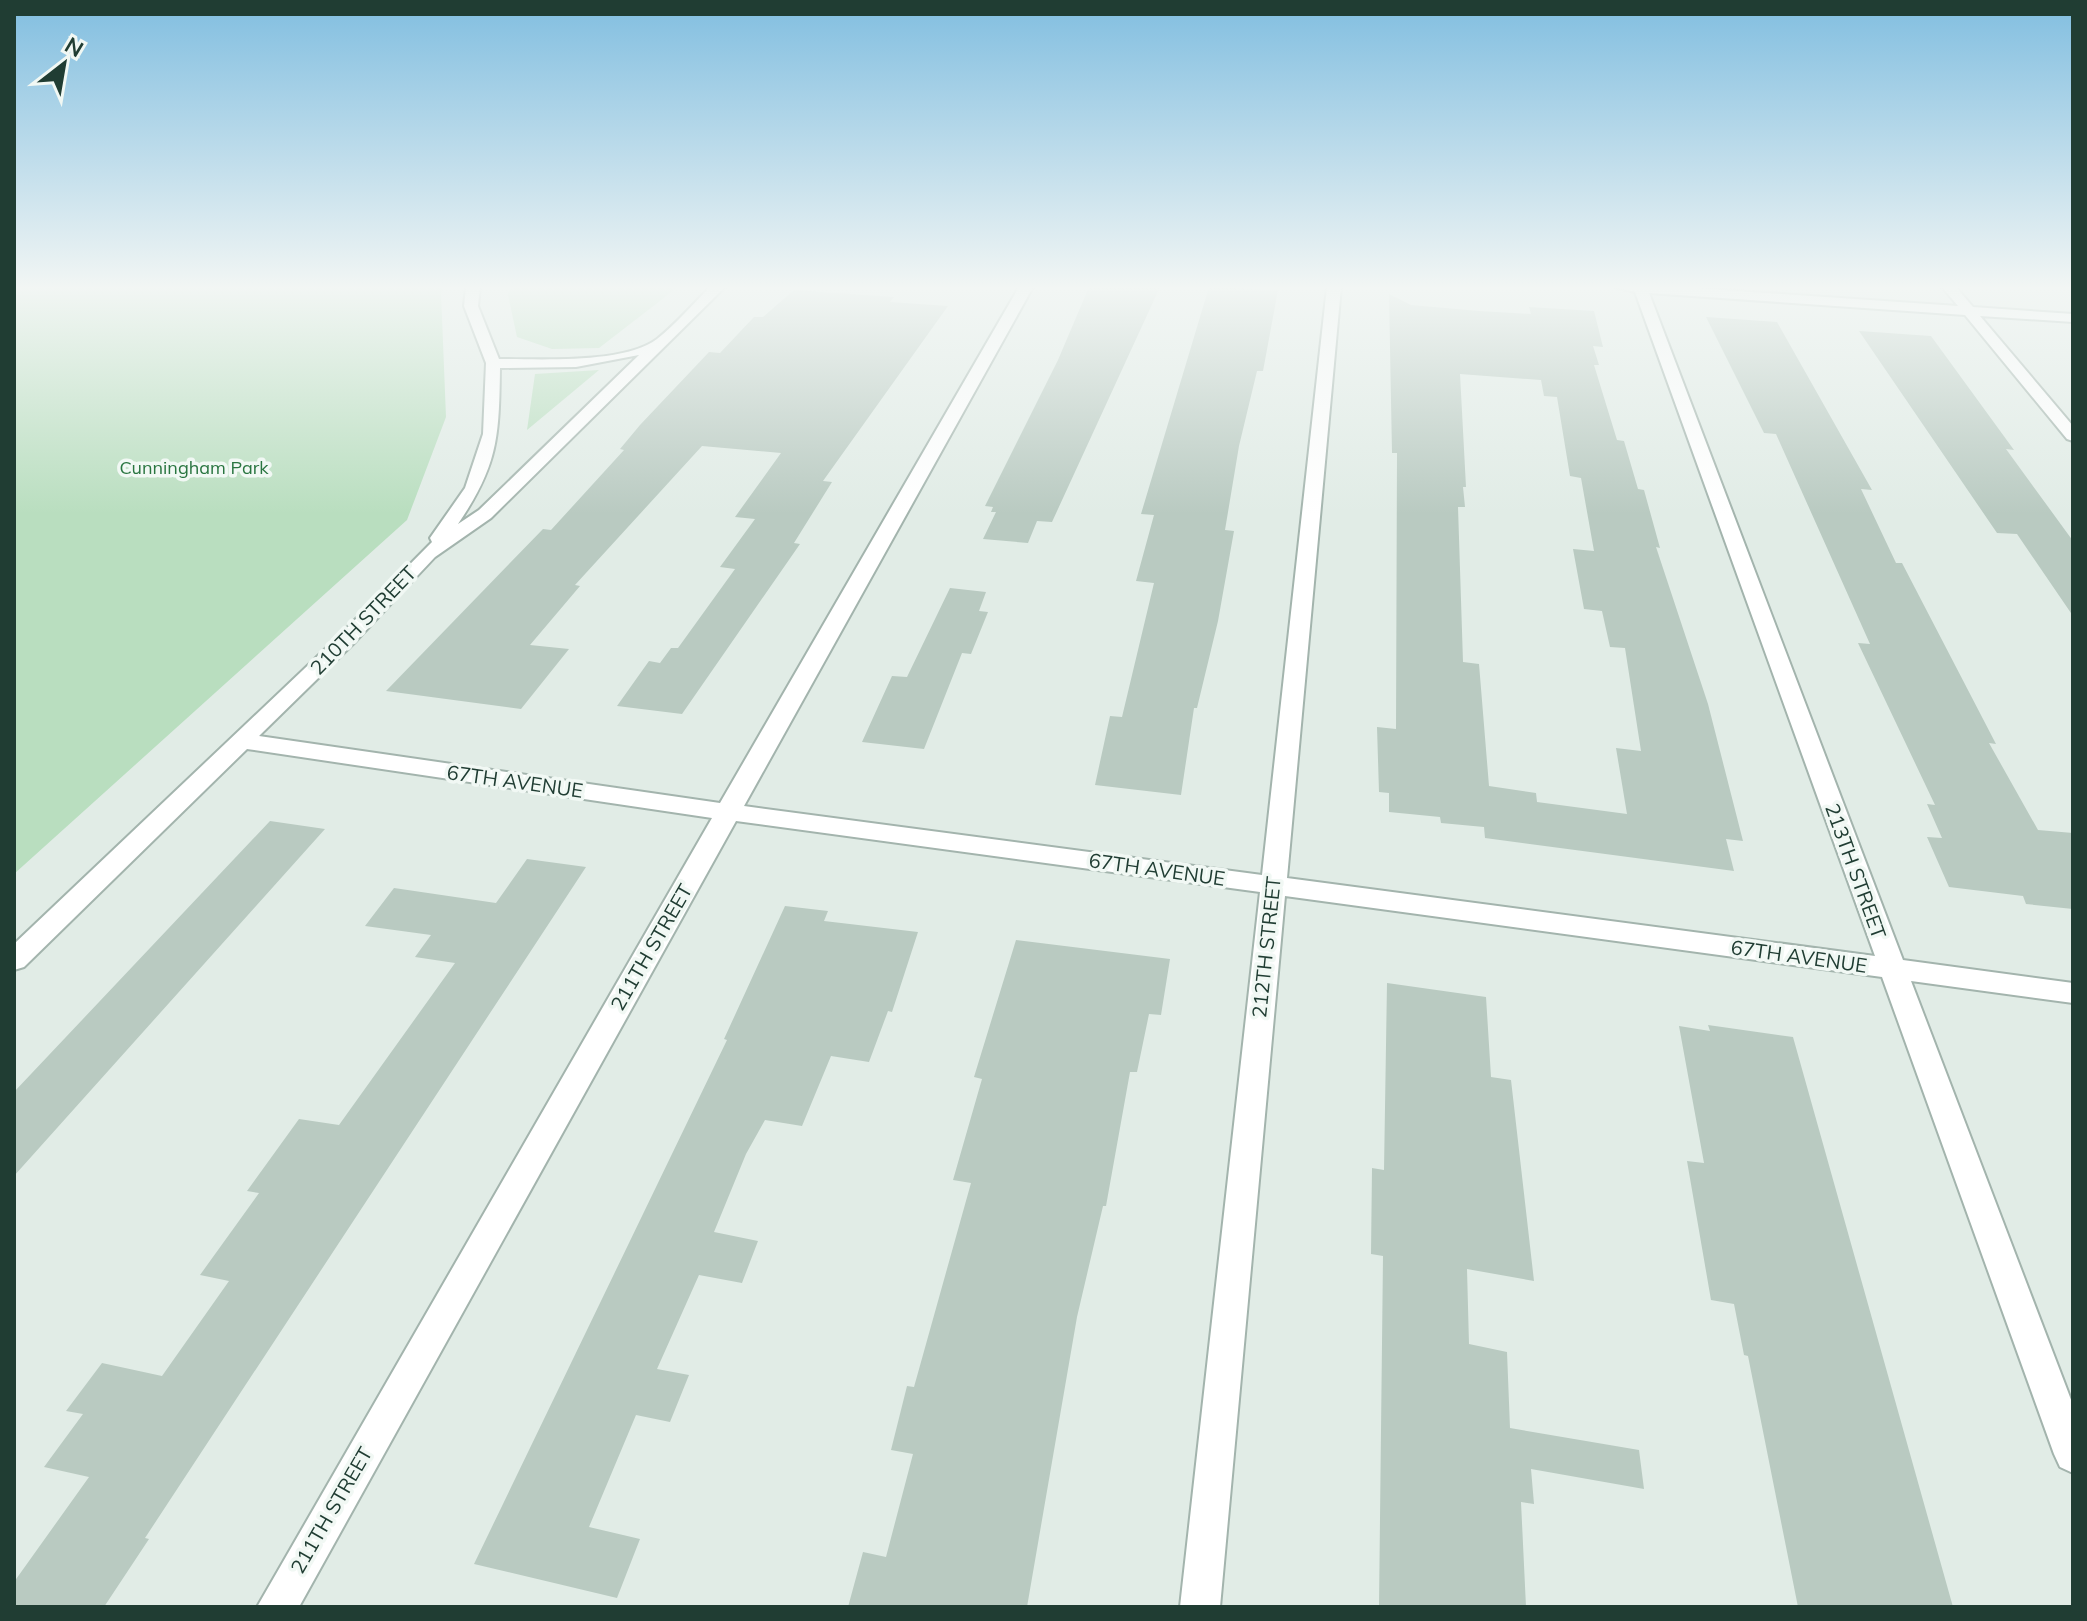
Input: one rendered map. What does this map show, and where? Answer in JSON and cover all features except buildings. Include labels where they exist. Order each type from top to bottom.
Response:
[{"type":"street","points":[[428,553],[474,488],[491,434],[493,363],[577,363]]},
{"type":"street","name":"210TH STREET","points":[[14,960],[349,637],[428,553],[485,514],[641,363]]},
{"type":"street","name":"211TH STREET","points":[[277,1607],[983,363]]},
{"type":"street","name":"212TH STREET","points":[[1200,1607],[1326,363]]},
{"type":"street","name":"213TH STREET","points":[[1663,363],[2073,1454]]},
{"type":"street","points":[[2011,363],[2073,436]]},
{"type":"street","name":"67TH AVENUE","points":[[242,741],[728,812],[2073,993]]},
{"type":"green space","name":"Cunningham Park","points":[[14,363],[444,363],[446,417],[407,520],[14,874]]},
{"type":"green space","points":[[599,370],[527,430],[535,374]]}]
